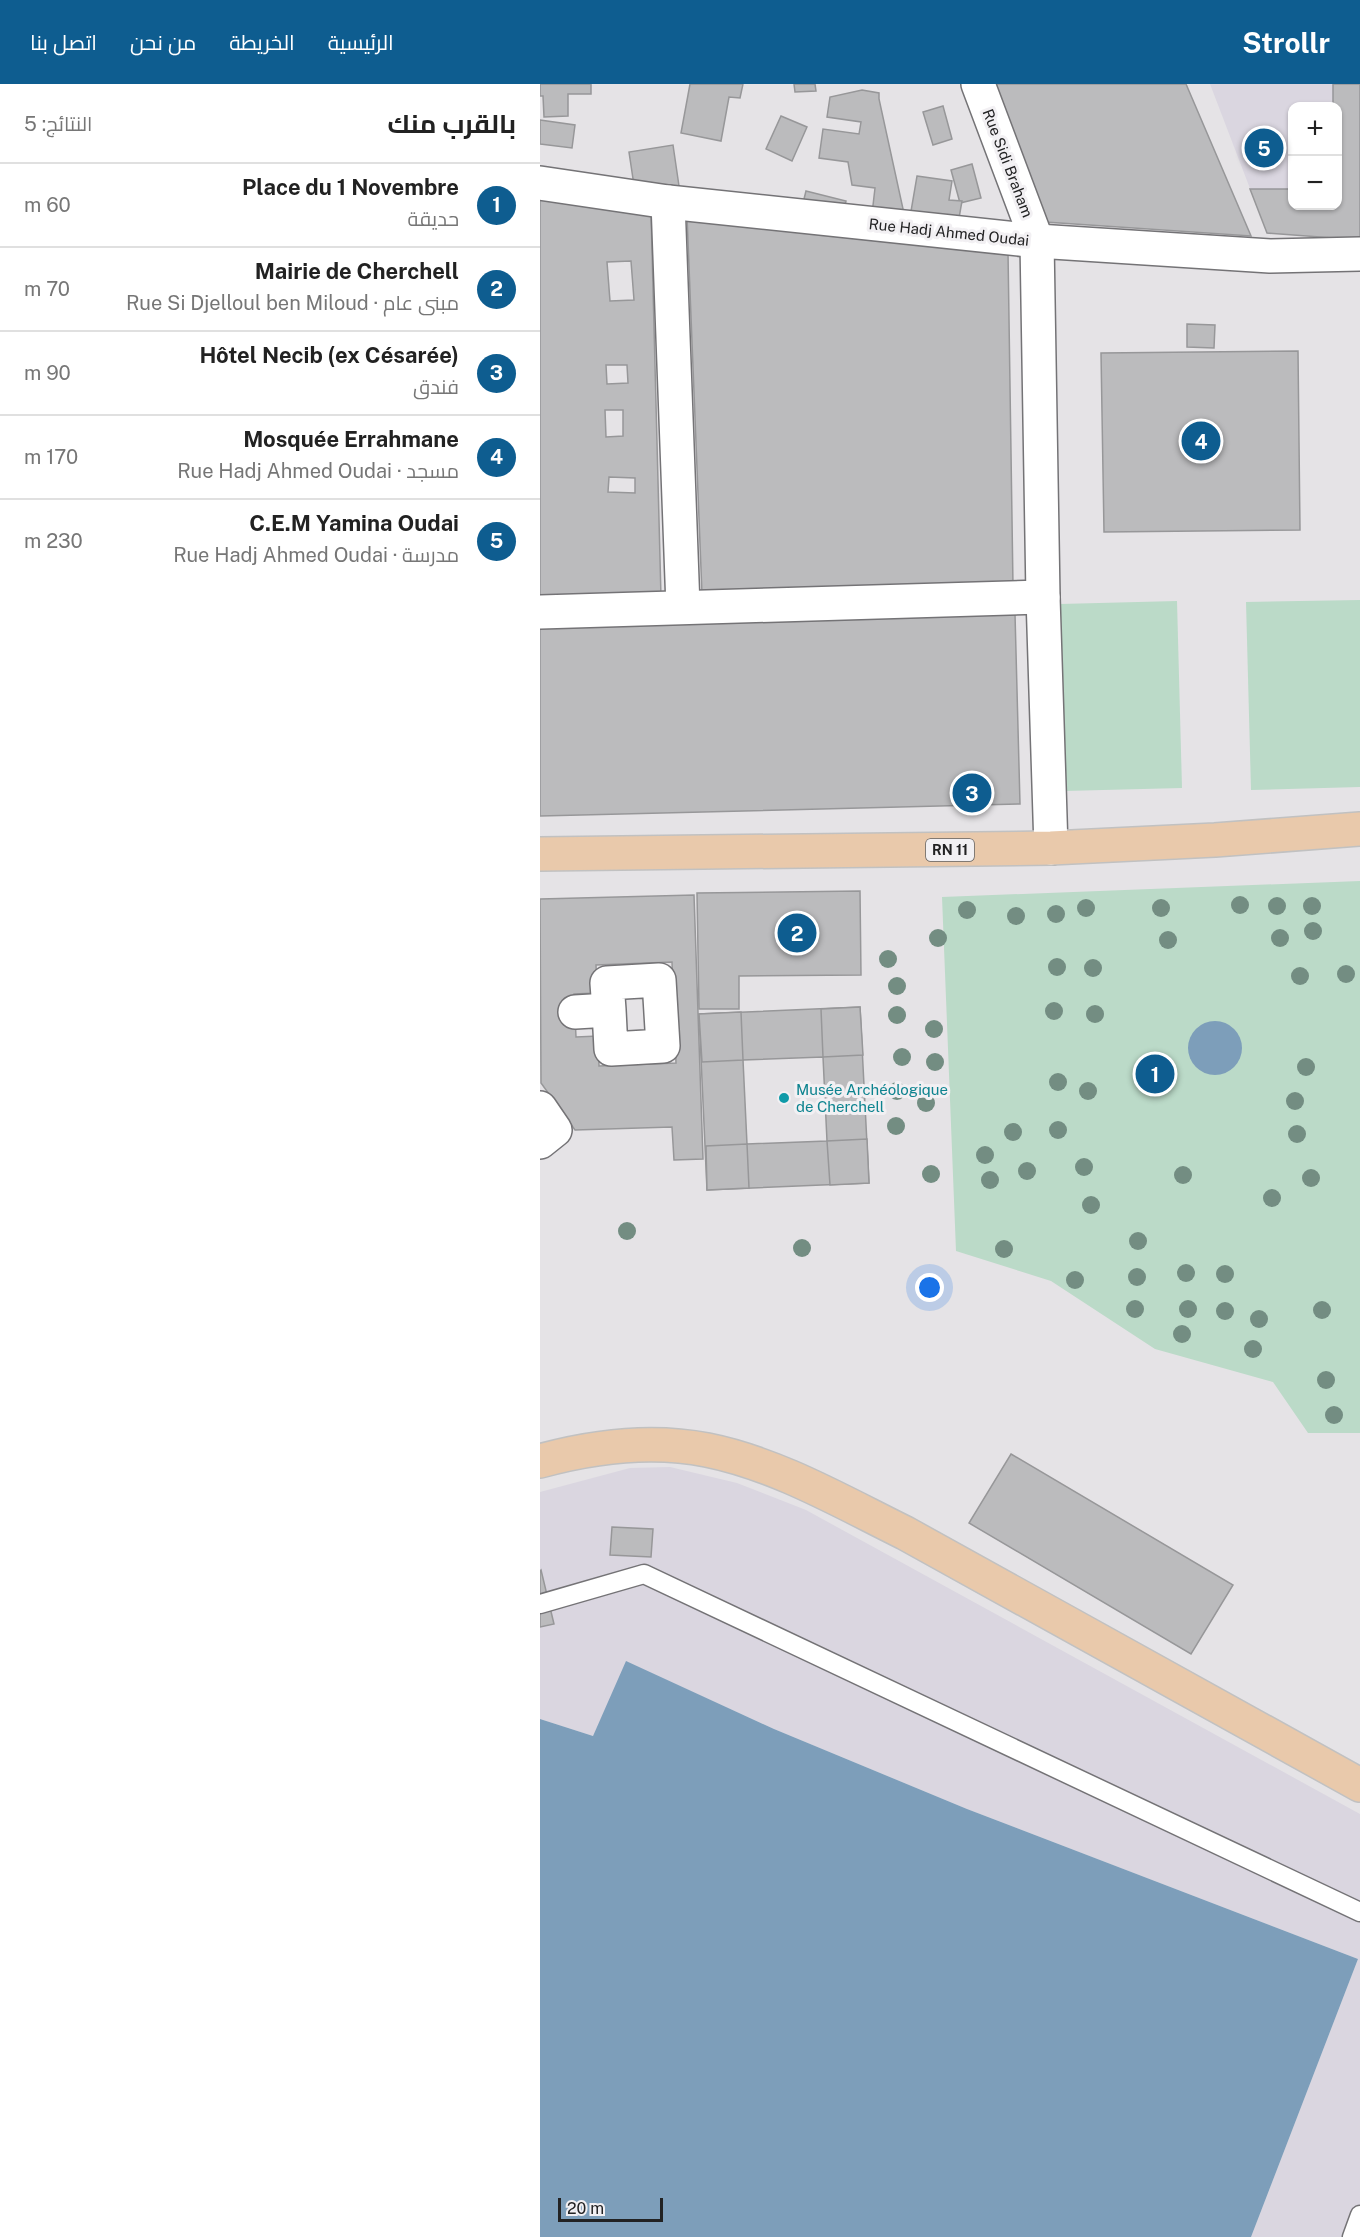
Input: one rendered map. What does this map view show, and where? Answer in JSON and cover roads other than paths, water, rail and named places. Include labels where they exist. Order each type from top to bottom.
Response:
[{"type":"main road","name":"RN 11","points":[[540,854],[1051,848],[1215,840],[1360,829]]},
{"type":"main road","points":[[540,1461],[573,1452],[619,1445],[649,1444],[708,1450],[768,1468],[905,1533],[1360,1785]]},
{"type":"street","name":"Rue Sidi Braham","points":[[978,84],[1037,241],[1043,597],[1051,848]]},
{"type":"street","name":"Rue Hadj Ahmed Oudai","points":[[540,183],[668,202],[1037,241],[1270,256],[1360,254]]},
{"type":"street","points":[[668,202],[683,608]]},
{"type":"street","points":[[540,612],[1043,597]]},
{"type":"street","points":[[575,1012],[609,1010]]},
{"type":"street","points":[[540,1108],[555,1131],[540,1142]]},
{"type":"lane","points":[[540,1604],[644,1575],[1360,1912]]},
{"type":"lane","points":[[1352,2237],[1360,2215]]},
{"type":"water","points":[[1210,1021],[1220,1021],[1230,1025],[1238,1033],[1242,1048],[1238,1063],[1230,1071],[1220,1075],[1210,1075],[1200,1071],[1192,1063],[1188,1053],[1188,1043],[1192,1033],[1200,1025]]},
{"type":"water","points":[[626,1661],[774,1729],[967,1809],[1358,1959],[1251,2237],[540,2237],[540,1719],[593,1736]]},
{"type":"place","name":"C.E.M Yamina Oudai","points":[[1264,148]]},
{"type":"place","name":"Mosquée Errahmane","points":[[1201,441]]},
{"type":"place","name":"Hôtel Necib (ex Césarée)","points":[[972,793]]},
{"type":"place","name":"Mairie de Cherchell","points":[[797,933]]},
{"type":"place","name":"Place du 1 Novembre","points":[[1155,1074]]},
{"type":"place","name":"Musée Archéologique de Cherchell","points":[[784,1098]]}]
